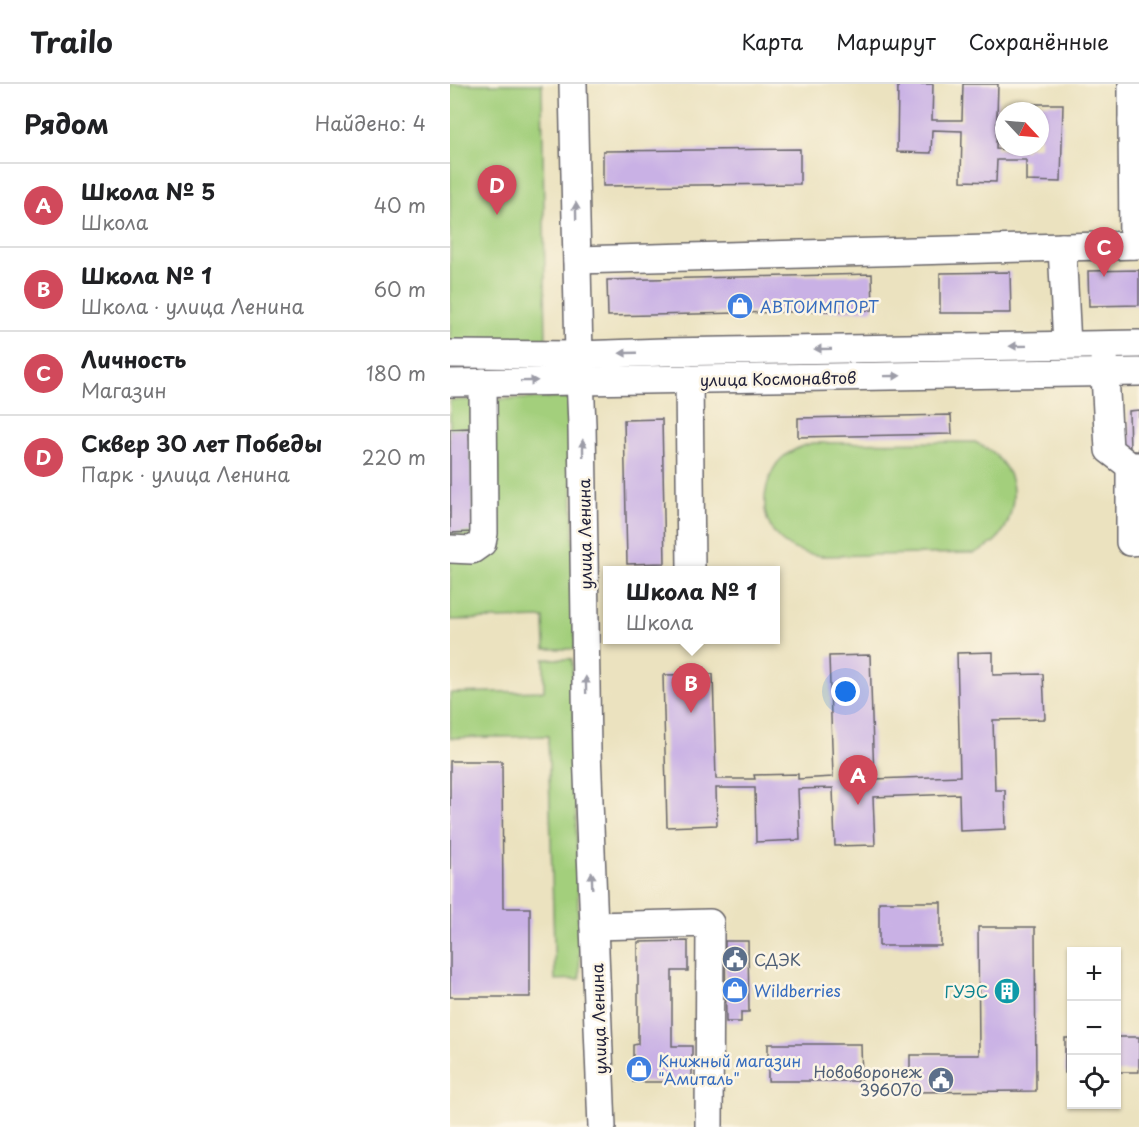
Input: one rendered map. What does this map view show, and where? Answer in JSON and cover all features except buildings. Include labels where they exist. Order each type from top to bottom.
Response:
[{"type":"street","name":"улица Ленина","points":[[573,84],[587,751],[602,1127]]},
{"type":"street","points":[[577,260],[1136,245],[1135,121],[1132,84]]},
{"type":"street","points":[[1062,247],[1067,345]]},
{"type":"street","points":[[1104,344],[1109,450],[1134,466],[1130,542],[1139,541]]},
{"type":"street","name":"улица Космонавтов","points":[[450,383],[483,382],[580,368],[1067,345],[1139,344]]},
{"type":"street","name":"улица Космонавтов","points":[[450,354],[689,379],[1139,372]]},
{"type":"street","points":[[689,379],[691,566]]},
{"type":"street","points":[[450,549],[472,550],[482,543],[484,533],[483,382]]},
{"type":"street","points":[[594,926],[710,923],[709,1127]]},
{"type":"green space","points":[[450,84],[542,84],[546,346],[450,348]]},
{"type":"green space","points":[[571,398],[575,649],[545,649],[544,618],[450,620],[450,400]]},
{"type":"green space","points":[[975,442],[992,452],[1002,462],[1012,482],[1013,500],[1009,519],[1001,535],[990,545],[974,553],[822,556],[808,554],[784,543],[769,525],[765,501],[771,474],[782,458],[800,447],[812,443]]},
{"type":"green space","points":[[544,659],[572,659],[580,979],[555,980],[548,736],[450,738],[450,693],[544,691]]},
{"type":"place","name":"Сквер 30 лет Победы","points":[[497,215]]},
{"type":"place","name":"Личность","points":[[1104,277]]},
{"type":"place","name":"АВТОИМПОРТ","points":[[740,306]]},
{"type":"place","name":"Школа № 1","points":[[691,713]]},
{"type":"place","name":"Школа № 5","points":[[858,805]]},
{"type":"place","name":"СДЭК","points":[[735,959]]},
{"type":"place","name":"Wildberries","points":[[735,990]]},
{"type":"place","name":"ГУЭС","points":[[1007,991]]},
{"type":"place","name":"Книжный магазин \"Амиталь\"","points":[[639,1069]]},
{"type":"place","name":"Нововоронеж 396070","points":[[941,1080]]}]
